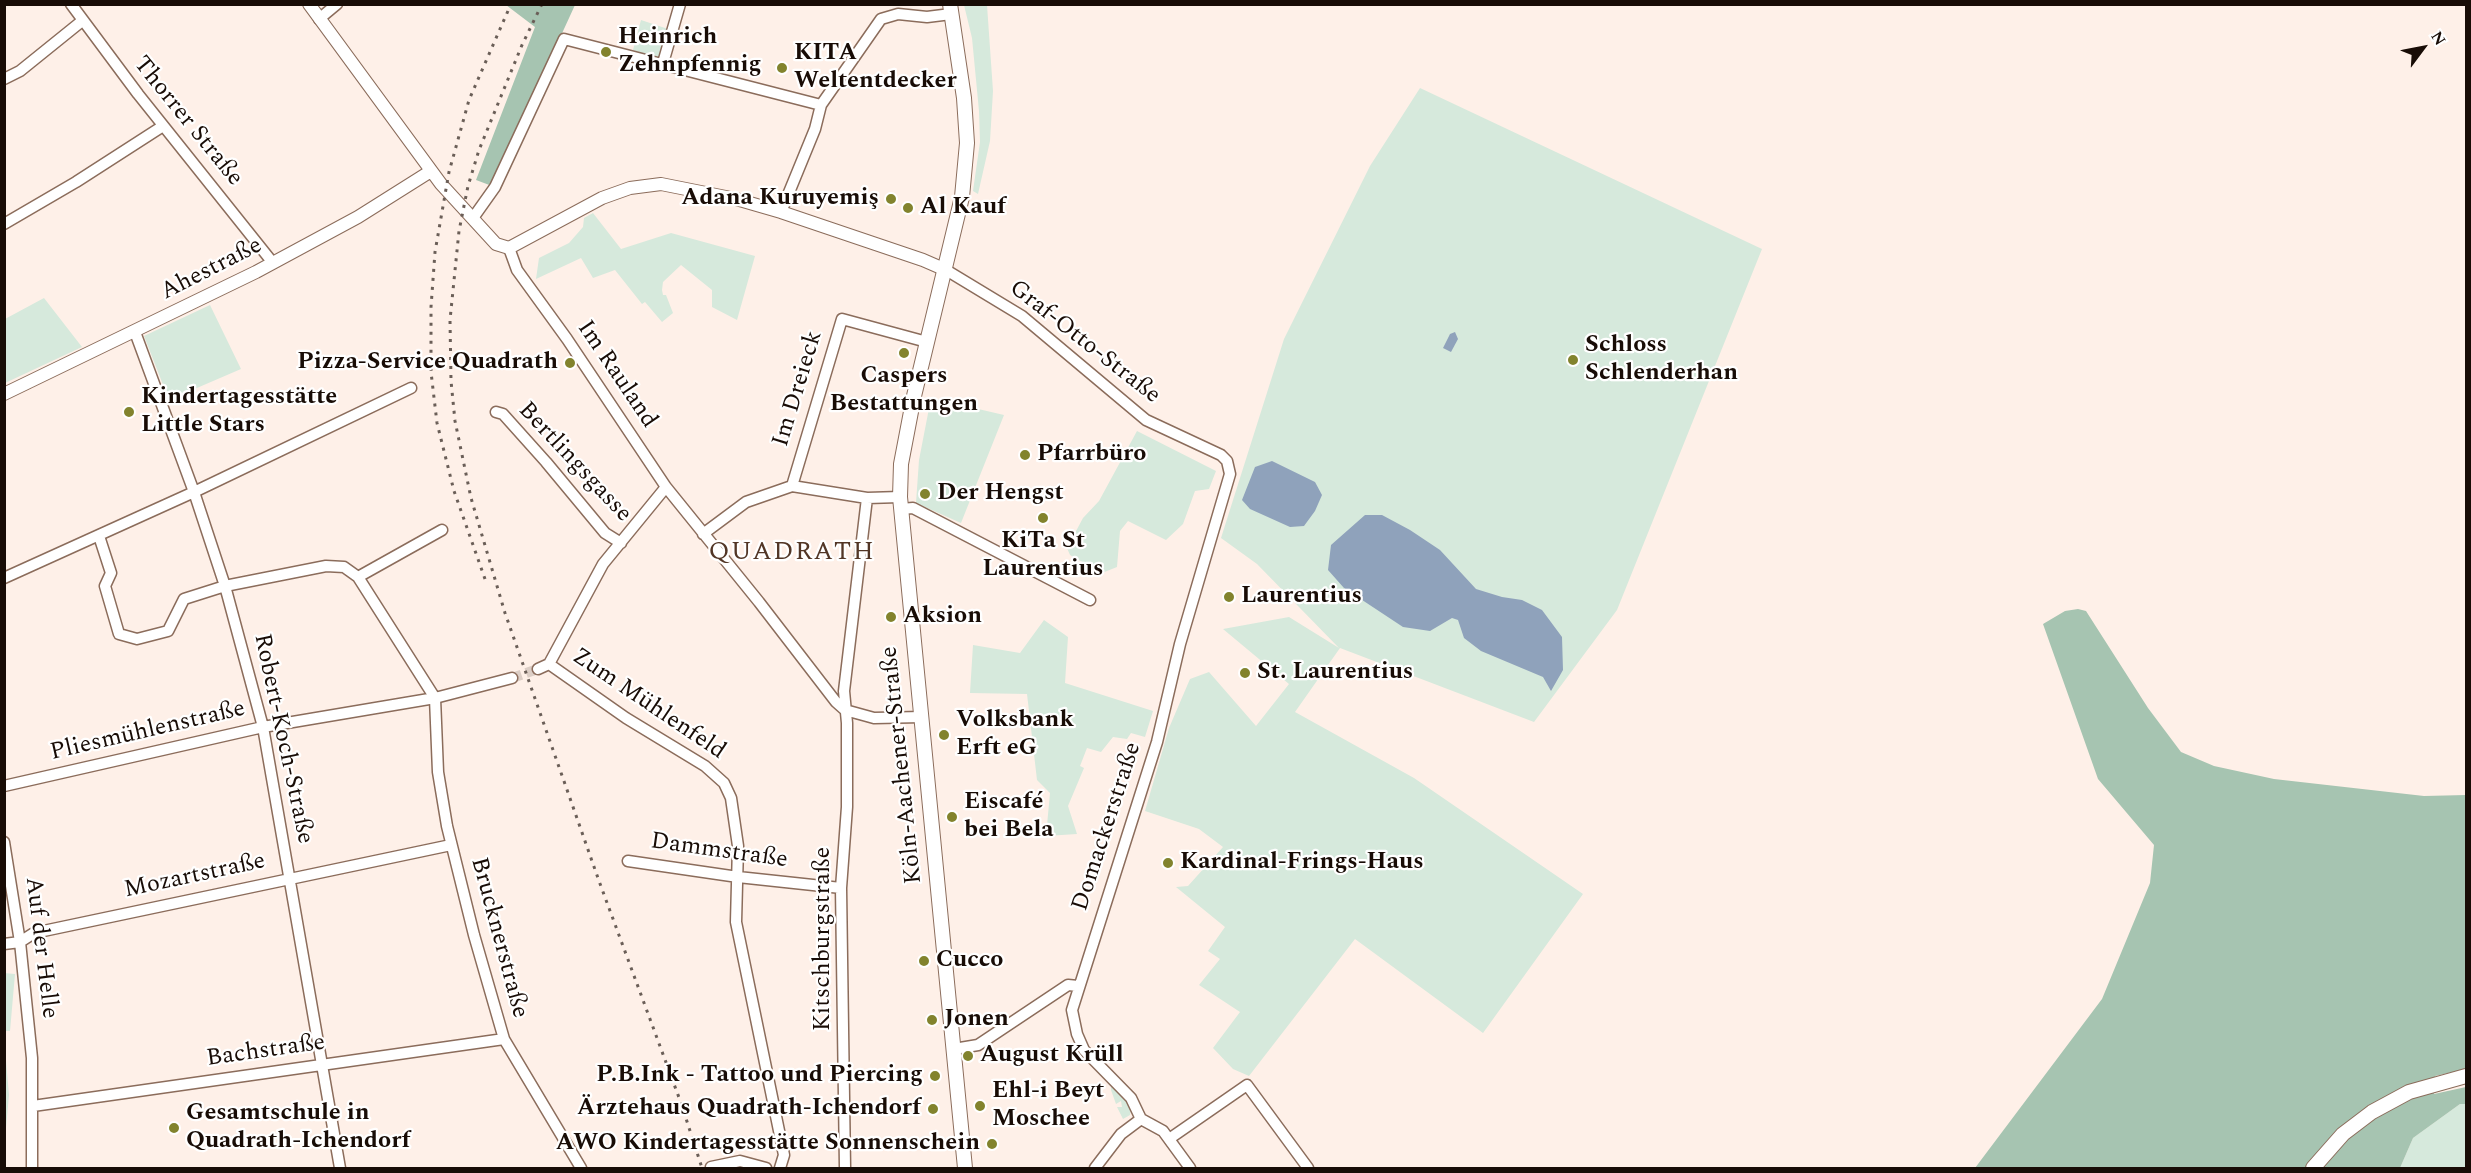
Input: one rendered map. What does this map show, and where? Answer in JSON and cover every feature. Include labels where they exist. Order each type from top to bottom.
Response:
[{"type":"main road","name":"Köln-Aachener-Straße","points":[[950,9],[964,98],[967,143],[962,197],[904,445],[900,503],[965,1168]]},
{"type":"main road","points":[[2313,1168],[2343,1134],[2372,1112],[2409,1092],[2466,1076]]},
{"type":"street","name":"Thorrer Straße","points":[[71,4],[81,21],[273,263]]},
{"type":"street","points":[[309,4],[431,171],[496,244],[509,248]]},
{"type":"street","points":[[320,19],[337,4]]},
{"type":"street","points":[[663,63],[680,4]]},
{"type":"street","points":[[781,212],[815,129],[821,105],[881,20],[898,14],[927,17],[950,9]]},
{"type":"street","points":[[4,79],[20,71],[81,21]]},
{"type":"street","points":[[473,218],[495,187],[564,39],[821,105]]},
{"type":"street","points":[[4,224],[164,126]]},
{"type":"street","name":"Ahestraße","points":[[4,394],[273,263],[358,217],[431,171]]},
{"type":"street","name":"Graf-Otto-Straße","points":[[509,248],[602,198],[630,188],[661,184],[736,199],[781,212],[946,270],[1022,316],[1146,420],[1221,455],[1227,461]]},
{"type":"street","name":"Im Rauland","points":[[509,248],[517,270],[567,339],[666,487],[836,702],[845,710]]},
{"type":"street","name":"Im Dreieck","points":[[792,486],[842,319],[927,342]]},
{"type":"street","name":"Robert-Koch-Straße","points":[[135,332],[195,492],[225,586],[263,727],[340,1168]]},
{"type":"street","points":[[4,578],[195,492],[411,388]]},
{"type":"street","name":"Bertlingsgasse","points":[[496,412],[502,414],[546,462],[605,533],[621,543]]},
{"type":"street","name":"Domackerstraße","points":[[1141,1119],[1131,1098],[1089,1057],[1080,1042],[1072,1010],[1157,742],[1180,644],[1230,474],[1227,461]]},
{"type":"street","points":[[703,534],[746,502],[792,486],[900,503],[1090,600]]},
{"type":"street","points":[[538,669],[549,664],[603,564],[666,487]]},
{"type":"street","name":"Kitschburgstraße","points":[[845,1168],[841,888],[847,807],[844,691],[867,498]]},
{"type":"street","points":[[358,577],[442,530]]},
{"type":"street","points":[[99,536],[111,573],[105,586],[119,634],[137,639],[168,631],[184,599],[225,586],[326,566],[344,567],[358,577],[435,699]]},
{"type":"street","name":"Zum Mühlenfeld","points":[[549,664],[626,718],[705,766],[724,783],[731,798],[738,846],[736,922],[784,1155],[780,1168]]},
{"type":"street","name":"Pliesmühlenstraße","points":[[4,786],[263,727],[435,699],[512,678]]},
{"type":"street","name":"Brucknerstraße","points":[[435,699],[438,772],[451,845],[504,1039],[581,1168]]},
{"type":"street","points":[[845,710],[874,718],[921,717]]},
{"type":"street","name":"Auf der Helle","points":[[4,842],[20,942],[32,1058],[32,1168]]},
{"type":"street","name":"Mozartstraße","points":[[4,944],[20,942],[34,933],[451,845]]},
{"type":"street","name":"Dammstraße","points":[[628,861],[738,877],[841,888]]},
{"type":"street","points":[[954,1049],[978,1045],[1068,985],[1078,986]]},
{"type":"street","name":"Bachstraße","points":[[33,1106],[504,1039]]},
{"type":"street","points":[[1169,1139],[1247,1085],[1308,1168]]},
{"type":"street","points":[[1095,1168],[1121,1134],[1141,1119],[1157,1126],[1190,1168]]},
{"type":"street","points":[[711,1167],[740,1161],[766,1168]]},
{"type":"green space","points":[[506,5],[575,5],[492,186],[476,180],[535,27]]},
{"type":"green space","points":[[964,5],[987,5],[993,91],[990,141],[978,194],[973,191],[980,142],[979,111],[972,38]]},
{"type":"green space","points":[[641,20],[668,29],[660,59],[633,50]]},
{"type":"green space","points":[[1420,88],[1762,249],[1617,610],[1534,722],[1340,648],[1295,712],[1414,778],[1583,894],[1483,1033],[1355,939],[1249,1076],[1233,1069],[1213,1048],[1240,1012],[1199,985],[1220,959],[1208,951],[1225,927],[1176,887],[1188,886],[1223,847],[1199,829],[1145,811],[1169,728],[1190,679],[1209,672],[1256,726],[1289,684],[1223,629],[1289,617],[1339,648],[1257,564],[1221,538],[1284,339],[1370,166]]},
{"type":"green space","points":[[593,213],[621,249],[671,233],[755,256],[737,320],[712,307],[712,290],[681,265],[663,282],[663,295],[666,295],[673,313],[662,322],[645,302],[642,304],[615,270],[593,278],[581,258],[536,279],[539,258],[569,243],[583,227],[584,218]]},
{"type":"green space","points":[[44,298],[82,347],[5,383],[5,319]]},
{"type":"green space","points":[[210,305],[241,369],[169,400],[144,336]]},
{"type":"green space","points":[[931,398],[1004,415],[961,523],[916,503],[919,460]]},
{"type":"green space","points":[[1137,431],[1216,471],[1209,489],[1195,491],[1183,524],[1166,540],[1128,521],[1120,531],[1117,567],[1102,573],[1070,555],[1067,548],[1083,518],[1099,501]]},
{"type":"green space","points":[[2078,609],[2086,611],[2148,708],[2181,752],[2214,766],[2274,779],[2424,796],[2466,795],[2466,1069],[2435,1076],[2434,1094],[2466,1087],[2466,1104],[2460,1104],[2413,1138],[2400,1168],[1975,1168],[2102,999],[2150,883],[2154,845],[2098,779],[2043,624],[2065,611]]},
{"type":"green space","points":[[1044,620],[1068,637],[1065,683],[1153,711],[1145,737],[1131,733],[1127,739],[1113,737],[1101,752],[1087,748],[1080,766],[1084,768],[1068,806],[1077,834],[1046,836],[1050,793],[1037,780],[1027,694],[970,693],[973,645],[1020,653]]},
{"type":"green space","points":[[4,973],[15,974],[10,1031],[5,1031]]},
{"type":"green space","points":[[5,1049],[9,1095],[4,1139]]},
{"type":"green space","points":[[1111,1084],[1123,1094],[1131,1107],[1130,1115],[1123,1119],[1117,1107],[1122,1107],[1121,1101],[1116,1104]]},
{"type":"green space","points":[[2460,1104],[2466,1104],[2466,1168],[2400,1168],[2413,1138]]},
{"type":"water","points":[[1455,332],[1458,339],[1451,352],[1443,348],[1450,334]]},
{"type":"water","points":[[1272,461],[1315,482],[1322,495],[1315,511],[1304,526],[1290,527],[1250,509],[1242,500],[1255,467]]},
{"type":"water","points":[[1365,515],[1382,515],[1440,550],[1476,589],[1522,600],[1542,610],[1562,637],[1563,670],[1551,691],[1543,677],[1481,651],[1464,638],[1458,620],[1452,618],[1430,631],[1403,627],[1344,588],[1328,570],[1331,545]]},
{"type":"tunnel","points":[[512,678],[538,669]]},
{"type":"railway","points":[[485,579],[454,491],[437,423],[431,372],[431,307],[435,252],[449,172],[469,100],[511,4]]},
{"type":"railway","points":[[542,4],[522,45],[479,150],[468,186],[459,231],[450,320],[451,381],[455,421],[471,498],[505,613],[599,881],[681,1103],[702,1168]]},
{"type":"place","name":"Heinrich Zehnpfennig","points":[[606,52]]},
{"type":"place","name":"KITA Weltentdecker","points":[[782,68]]},
{"type":"place","name":"Adana Kuruyemiş","points":[[891,199]]},
{"type":"place","name":"Al Kauf","points":[[908,208]]},
{"type":"place","name":"Caspers Bestattungen","points":[[904,353]]},
{"type":"place","name":"Schloss Schlenderhan","points":[[1573,360]]},
{"type":"place","name":"Pizza-Service Quadrath","points":[[570,363]]},
{"type":"place","name":"Kindertagesstätte Little Stars","points":[[129,412]]},
{"type":"place","name":"Pfarrbüro","points":[[1025,455]]},
{"type":"place","name":"Der Hengst","points":[[925,494]]},
{"type":"place","name":"KiTa St Laurentius","points":[[1043,518]]},
{"type":"place","name":"Laurentius","points":[[1229,597]]},
{"type":"place","name":"Aksion","points":[[891,617]]},
{"type":"place","name":"St. Laurentius","points":[[1245,673]]},
{"type":"place","name":"Volksbank Erft eG","points":[[944,735]]},
{"type":"place","name":"Eiscafé bei Bela","points":[[952,817]]},
{"type":"place","name":"Kardinal-Frings-Haus","points":[[1168,863]]},
{"type":"place","name":"Cucco","points":[[924,961]]},
{"type":"place","name":"Jonen","points":[[932,1020]]},
{"type":"place","name":"August Krüll","points":[[968,1056]]},
{"type":"place","name":"P.B.Ink - Tattoo und Piercing","points":[[935,1076]]},
{"type":"place","name":"Ehl-i Beyt Moschee","points":[[980,1106]]},
{"type":"place","name":"Ärztehaus Quadrath-Ichendorf","points":[[933,1109]]},
{"type":"place","name":"Gesamtschule in Quadrath-Ichendorf","points":[[174,1128]]},
{"type":"place","name":"AWO Kindertagesstätte Sonnenschein","points":[[992,1144]]},
{"type":"district","name":"QUADRATH","points":[[792,554]]}]
